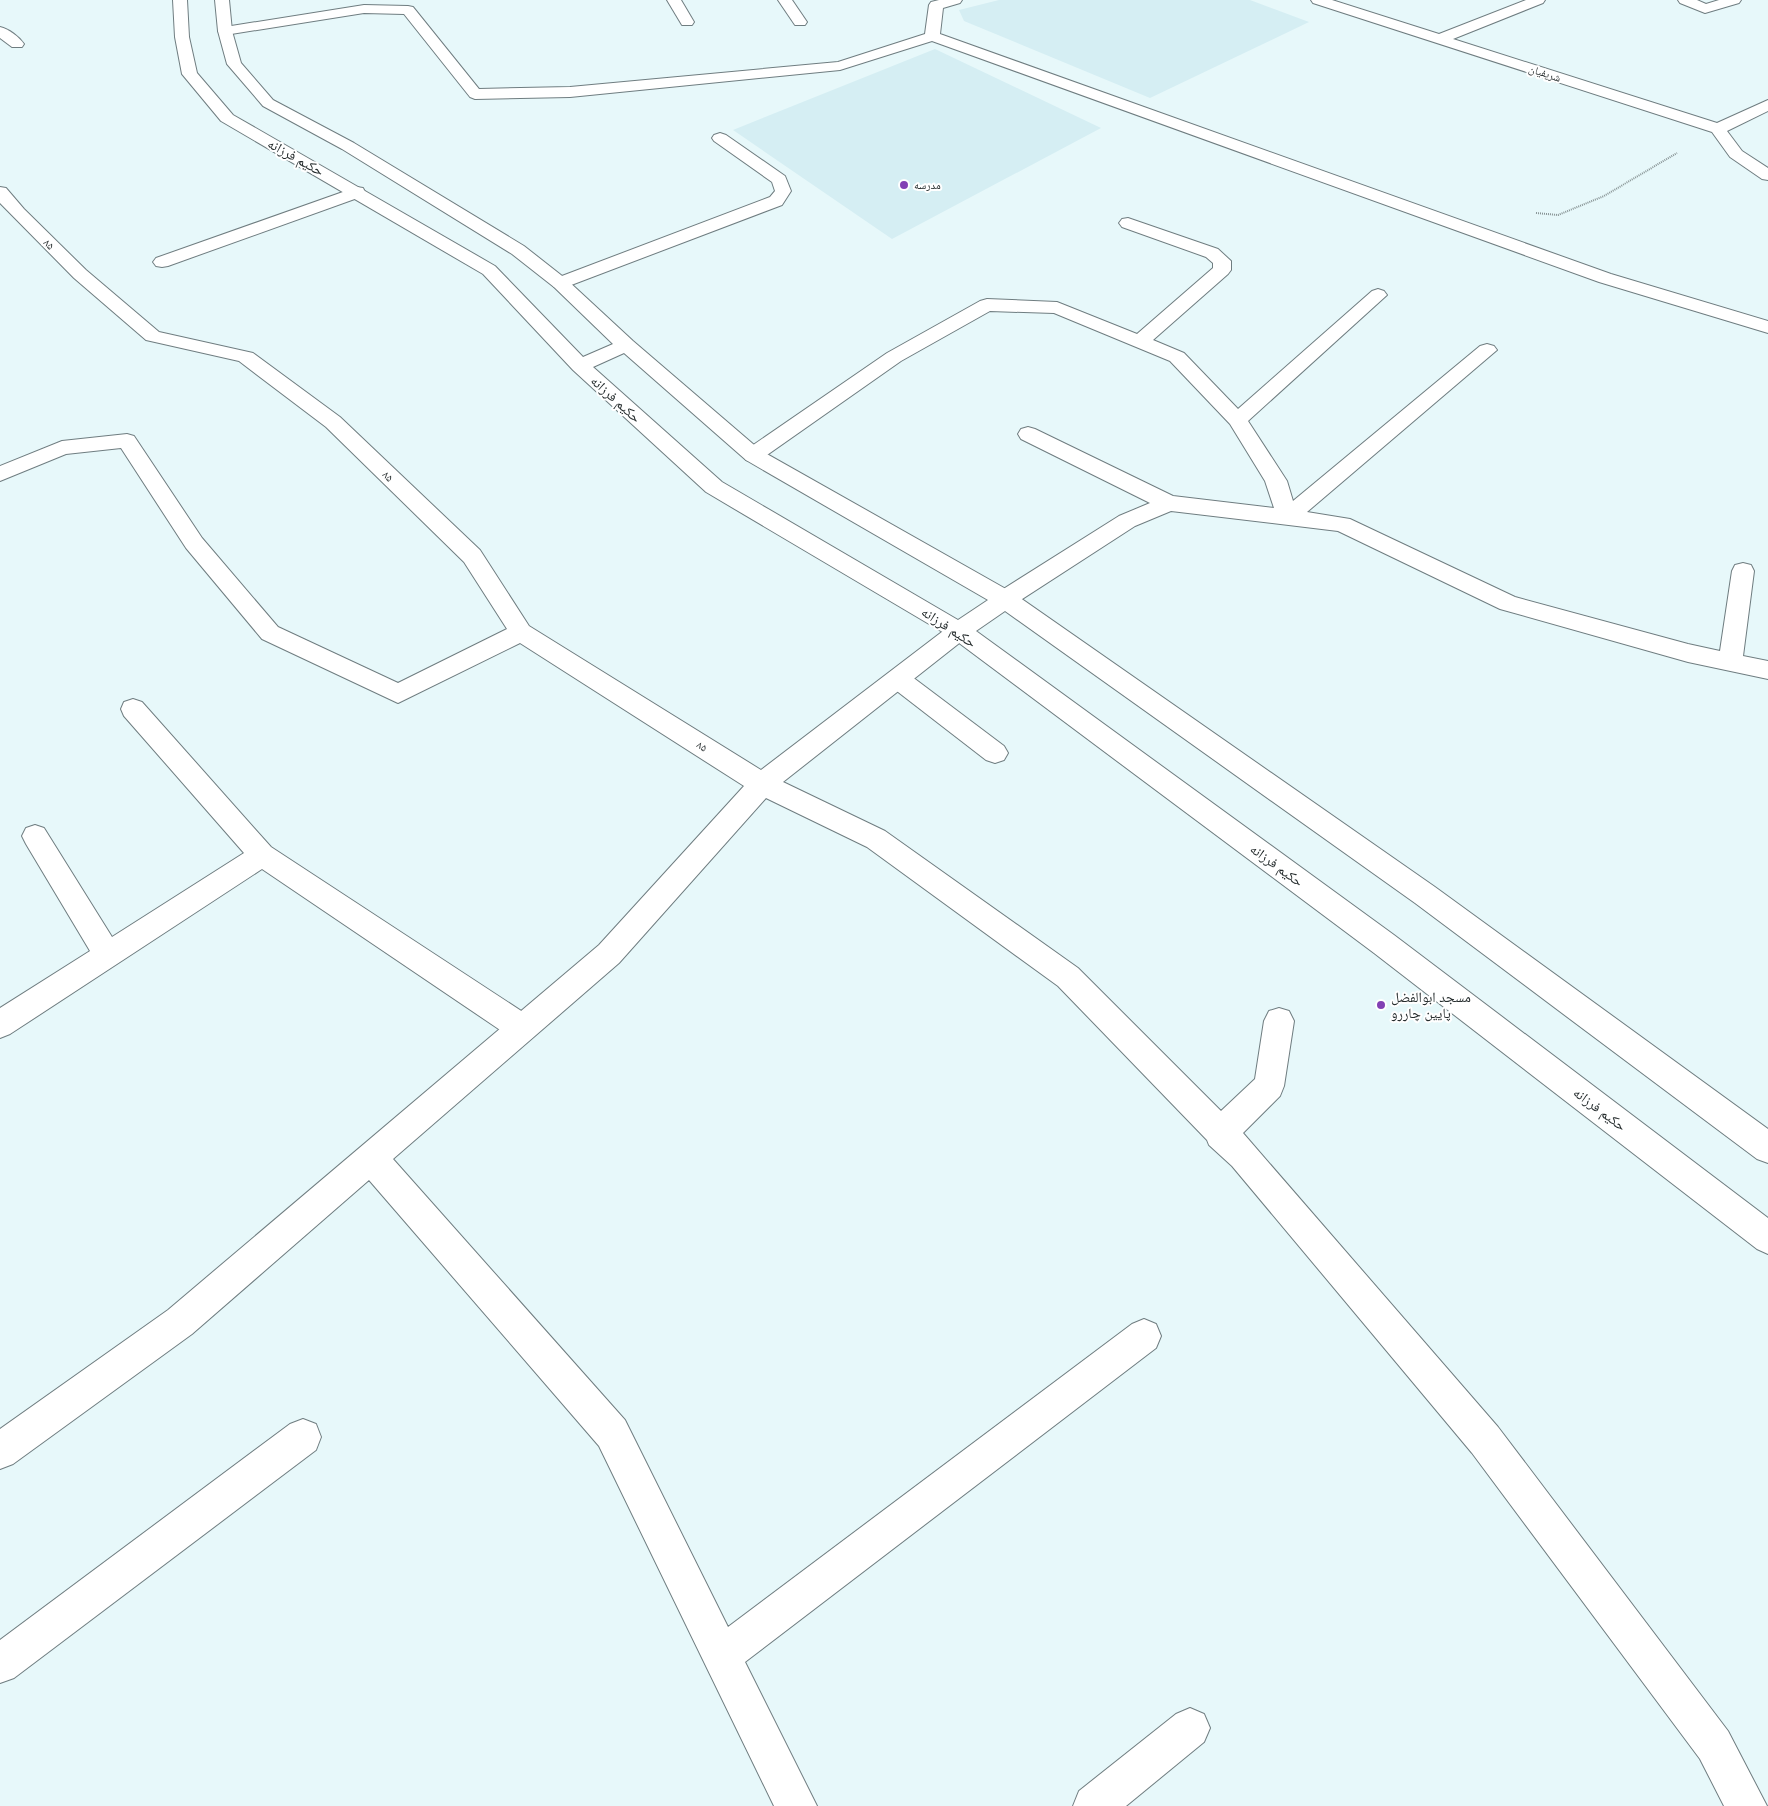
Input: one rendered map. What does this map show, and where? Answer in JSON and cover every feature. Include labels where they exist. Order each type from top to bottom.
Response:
[{"type":"street","name":"حکیم فرزانه","points":[[180,0],[182,37],[190,74],[227,118],[489,270],[580,366],[714,487],[959,631],[1384,944],[1768,1238]]},
{"type":"street","points":[[222,0],[225,31],[234,64],[268,103],[348,146],[518,250],[560,283],[626,345],[753,455],[1005,599],[1416,889],[1768,1148]]},
{"type":"street","points":[[674,0],[687,22]]},
{"type":"street","points":[[785,0],[800,22]]},
{"type":"street","points":[[932,36],[936,5],[955,0]]},
{"type":"street","name":"شریفیان","points":[[1318,0],[1718,129]]},
{"type":"street","points":[[1440,39],[1538,0]]},
{"type":"street","points":[[1685,0],[1705,9],[1734,0]]},
{"type":"street","points":[[1364,15],[1381,6]]},
{"type":"street","points":[[225,31],[364,9],[408,10],[475,94],[570,92],[840,66],[932,36],[1606,278],[1768,327]]},
{"type":"street","points":[[0,32],[18,44]]},
{"type":"street","points":[[1768,105],[1718,129],[1736,154],[1768,175]]},
{"type":"street","points":[[560,283],[776,201],[783,192],[779,180],[720,138]]},
{"type":"street","name":"۸۵","points":[[0,192],[18,213],[80,274],[153,336],[246,358],[333,422],[472,556],[521,632],[762,784],[876,839],[1068,977],[1242,1156],[1485,1440],[1714,1745],[1746,1806]]},
{"type":"street","points":[[162,262],[357,192]]},
{"type":"street","points":[[1128,223],[1212,253],[1222,261],[1222,270],[1139,342]]},
{"type":"street","points":[[1237,420],[1378,295]]},
{"type":"street","points":[[753,455],[894,357],[987,305],[1057,308],[1177,357],[1237,420],[1276,481],[1288,517]]},
{"type":"street","points":[[580,366],[626,345]]},
{"type":"street","points":[[1288,517],[1487,350]]},
{"type":"street","points":[[1028,434],[1169,503],[1342,524],[1508,603],[1688,653],[1768,670]]},
{"type":"street","points":[[0,474],[62,448],[127,441],[194,542],[270,633],[398,694],[521,632]]},
{"type":"street","points":[[0,1451],[180,1322],[609,954],[762,784],[959,631],[1005,599],[1127,521],[1169,503]]},
{"type":"street","points":[[1730,662],[1743,571]]},
{"type":"street","points":[[898,679],[995,753]]},
{"type":"street","points":[[133,709],[262,854],[522,1028]]},
{"type":"street","points":[[35,836],[107,954]]},
{"type":"street","points":[[0,1024],[262,854]]},
{"type":"street","points":[[1220,1134],[1269,1086],[1279,1021]]},
{"type":"street","points":[[371,1158],[612,1433],[796,1806]]},
{"type":"street","points":[[721,1656],[1144,1336]]},
{"type":"street","points":[[0,1664],[303,1437]]},
{"type":"street","points":[[1094,1806],[1190,1728]]},
{"type":"path","points":[[1530,213],[1558,215],[1604,196],[1718,129]]},
{"type":"shaded area","points":[[999,0],[1250,0],[1309,22],[1150,98],[964,21],[959,10]]},
{"type":"shaded area","name":"مدرسه","points":[[935,49],[1101,128],[892,239],[733,130]]},
{"type":"place","name":"مدرسه","points":[[904,185]]},
{"type":"place","name":"مسجد ابوالفضل پایین چاررو","points":[[1381,1005]]}]
